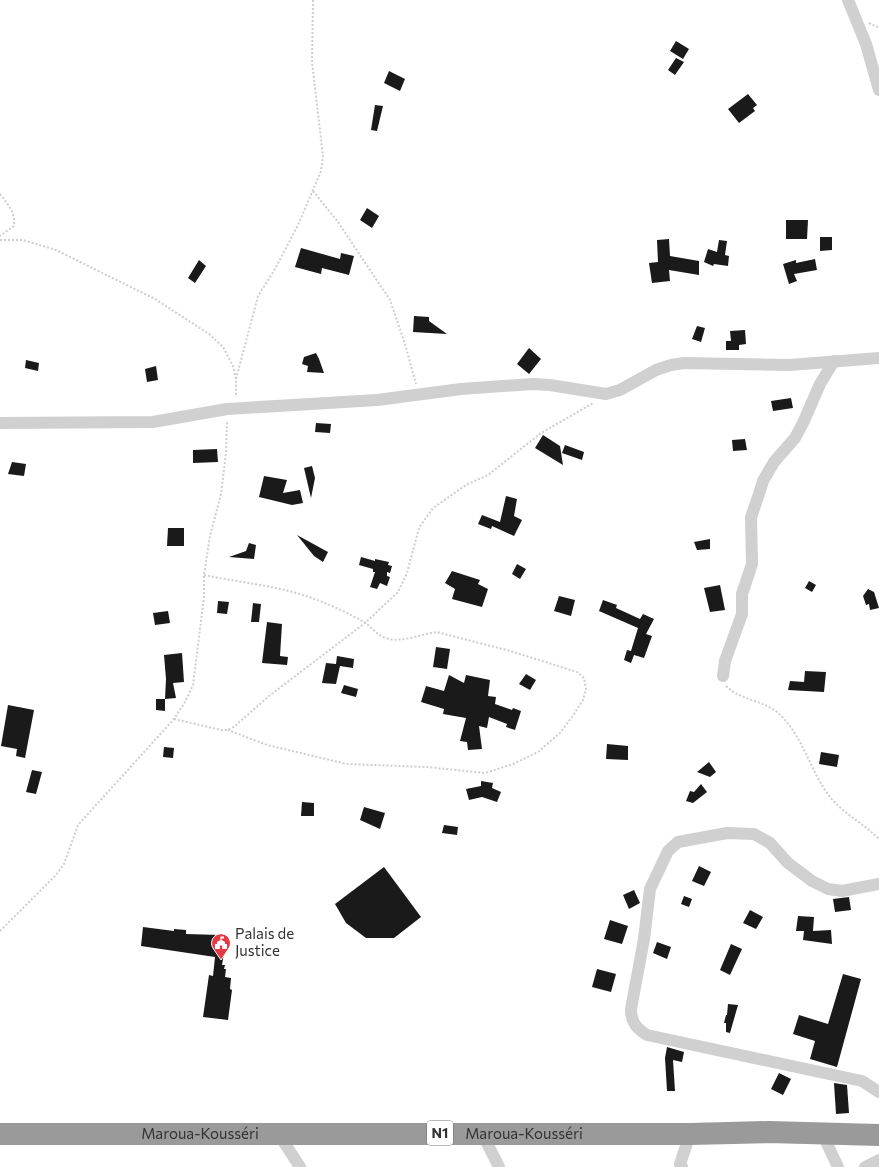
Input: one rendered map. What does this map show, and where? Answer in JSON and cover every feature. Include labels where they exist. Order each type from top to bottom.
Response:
[{"type":"highway","name":"Maroua-Kousséri","points":[[0,1134],[822,1133],[879,1135]]},
{"type":"street","points":[[848,0],[866,44],[879,90]]},
{"type":"street","points":[[0,424],[153,422],[232,408],[377,400],[461,389],[533,384],[550,385],[606,394],[620,390],[656,370],[671,365],[684,363],[790,365],[879,358]]},
{"type":"street","points":[[723,676],[725,661],[742,614],[742,594],[752,564],[752,517],[763,481],[774,462],[795,438],[804,424],[820,384],[834,361]]},
{"type":"street","points":[[879,884],[842,891],[828,889],[812,881],[788,863],[770,843],[754,834],[727,833],[678,842],[668,851],[650,889],[644,939],[631,1009],[632,1020],[638,1029],[647,1035],[862,1081],[879,1092]]},
{"type":"street","points":[[278,1133],[300,1167]]},
{"type":"street","points":[[482,1133],[499,1167]]},
{"type":"street","points":[[822,1133],[838,1167]]},
{"type":"street","points":[[680,1166],[690,1134]]},
{"type":"street","points":[[864,1167],[879,1160]]},
{"type":"path","points":[[0,931],[56,875],[64,864],[78,825],[174,719],[185,702],[193,685],[204,597],[204,576],[210,536],[221,494],[236,379],[258,296],[275,269],[313,191],[321,171],[323,156],[312,62],[313,0]]},
{"type":"path","points":[[313,191],[338,222],[390,300],[405,344],[418,394]]},
{"type":"path","points":[[0,194],[10,206],[15,220],[14,226],[0,236]]},
{"type":"path","points":[[0,240],[23,240],[56,250],[155,299],[214,339],[222,347],[233,366],[236,379]]},
{"type":"path","points":[[228,730],[365,623],[398,592],[407,573],[419,528],[433,508],[466,485],[488,475],[541,433],[606,394]]},
{"type":"path","points":[[174,719],[221,730],[228,730],[268,745],[347,764],[427,767],[485,774],[513,764],[538,752],[560,732],[572,717],[583,700],[586,689],[584,678],[577,672],[510,651],[437,632],[425,633],[406,639],[388,639],[375,632],[365,623],[331,606],[295,592],[204,576]]},
{"type":"path","points":[[723,676],[725,685],[733,693],[768,707],[780,716],[796,735],[825,790],[836,804],[879,838]]},
{"type":"building","points":[[676,41],[689,49],[683,59],[670,51]]},
{"type":"building","points":[[676,58],[684,62],[675,75],[668,70]]},
{"type":"building","points":[[389,71],[405,79],[400,91],[384,83]]},
{"type":"building","points":[[748,94],[757,105],[753,108],[755,111],[739,123],[728,109]]},
{"type":"building","points":[[375,105],[383,106],[377,131],[371,130]]},
{"type":"building","points":[[367,208],[379,216],[372,228],[360,220]]},
{"type":"building","points":[[786,220],[808,220],[807,239],[786,239]]},
{"type":"building","points":[[820,237],[832,237],[832,250],[820,251]]},
{"type":"building","points":[[669,239],[670,256],[699,261],[699,275],[669,270],[670,281],[652,283],[649,263],[658,262],[657,240]]},
{"type":"building","points":[[719,240],[727,241],[725,255],[729,256],[728,266],[714,264],[713,266],[704,262],[708,249],[717,252]]},
{"type":"building","points":[[301,248],[340,259],[341,253],[354,256],[349,275],[322,268],[321,274],[295,267]]},
{"type":"building","points":[[815,259],[817,270],[794,274],[797,281],[789,284],[783,264],[796,260],[796,263]]},
{"type":"building","points":[[199,260],[206,266],[195,283],[188,278]]},
{"type":"building","points":[[414,316],[429,317],[429,321],[447,334],[413,332]]},
{"type":"building","points":[[697,326],[705,328],[701,342],[692,339]]},
{"type":"building","points":[[745,330],[746,344],[739,345],[739,350],[726,350],[726,341],[731,341],[730,331]]},
{"type":"building","points":[[529,348],[541,359],[529,374],[517,364]]},
{"type":"building","points":[[316,353],[324,373],[307,372],[308,366],[302,364],[304,357]]},
{"type":"building","points":[[26,360],[39,363],[38,371],[25,368]]},
{"type":"building","points":[[156,366],[158,380],[147,382],[145,369]]},
{"type":"building","points":[[791,398],[793,408],[773,411],[771,401]]},
{"type":"building","points":[[316,423],[331,424],[330,433],[315,432]]},
{"type":"building","points":[[543,435],[560,446],[563,465],[535,448]]},
{"type":"building","points":[[745,439],[747,450],[733,451],[732,440]]},
{"type":"building","points":[[565,445],[584,452],[582,460],[562,453]]},
{"type":"building","points":[[217,449],[218,462],[193,463],[193,450]]},
{"type":"building","points":[[12,462],[26,464],[24,476],[8,474]]},
{"type":"building","points":[[312,466],[315,478],[311,498],[304,468]]},
{"type":"building","points":[[264,476],[287,480],[283,493],[300,490],[303,503],[292,505],[259,497]]},
{"type":"building","points":[[506,496],[517,499],[514,516],[522,520],[514,536],[492,526],[491,529],[478,524],[482,515],[500,522]]},
{"type":"building","points":[[168,528],[184,528],[184,546],[167,546]]},
{"type":"building","points":[[297,535],[328,552],[323,562],[314,556]]},
{"type":"building","points":[[710,539],[710,549],[697,550],[694,542]]},
{"type":"building","points":[[249,543],[256,545],[254,559],[229,557],[246,551]]},
{"type":"building","points":[[361,557],[375,561],[375,559],[389,562],[388,565],[392,566],[390,573],[387,572],[387,576],[390,577],[387,586],[380,583],[377,589],[370,587],[375,572],[373,572],[373,569],[359,565]]},
{"type":"building","points":[[517,564],[526,569],[520,579],[512,574]]},
{"type":"building","points":[[452,571],[480,580],[478,584],[488,589],[482,607],[452,599],[455,589],[445,583]]},
{"type":"building","points":[[809,581],[816,585],[812,592],[805,588]]},
{"type":"building","points":[[720,585],[725,610],[710,612],[704,588]]},
{"type":"building","points":[[868,589],[874,592],[879,608],[870,610],[869,604],[866,605],[863,596]]},
{"type":"building","points":[[559,596],[575,600],[571,616],[554,611]]},
{"type":"building","points":[[603,600],[617,605],[616,608],[640,619],[643,614],[654,619],[646,634],[652,636],[644,658],[634,655],[631,663],[624,660],[627,650],[631,651],[638,628],[599,611]]},
{"type":"building","points":[[218,601],[229,602],[227,614],[217,613]]},
{"type":"building","points":[[253,603],[261,604],[259,622],[251,622]]},
{"type":"building","points":[[168,611],[170,623],[155,625],[153,613]]},
{"type":"building","points":[[267,622],[282,624],[280,656],[288,657],[287,665],[262,663]]},
{"type":"building","points":[[436,647],[450,649],[447,669],[433,667]]},
{"type":"building","points":[[182,653],[184,682],[173,683],[176,698],[165,699],[166,679],[164,655]]},
{"type":"building","points":[[337,656],[354,659],[353,668],[340,666],[336,684],[322,683],[326,663],[336,664]]},
{"type":"building","points":[[805,671],[826,672],[824,692],[788,690],[790,681],[804,682]]},
{"type":"building","points":[[526,674],[536,680],[530,690],[519,684]]},
{"type":"building","points":[[449,675],[464,683],[466,675],[490,680],[488,696],[496,697],[495,704],[512,710],[513,708],[521,711],[515,730],[506,727],[507,724],[489,717],[487,728],[479,726],[482,749],[468,750],[467,742],[460,741],[466,718],[443,714],[444,709],[421,702],[426,686],[444,691]]},
{"type":"building","points":[[344,685],[358,689],[356,697],[341,693]]},
{"type":"building","points":[[156,699],[165,699],[165,711],[156,710]]},
{"type":"building","points":[[8,705],[34,710],[25,758],[16,756],[17,749],[1,746]]},
{"type":"building","points":[[607,744],[628,746],[628,760],[606,759]]},
{"type":"building","points":[[164,747],[174,748],[173,758],[163,757]]},
{"type":"building","points":[[821,752],[839,755],[837,767],[819,764]]},
{"type":"building","points":[[709,762],[716,772],[710,777],[697,772]]},
{"type":"building","points":[[32,770],[42,772],[36,794],[26,792]]},
{"type":"building","points":[[481,781],[493,783],[492,788],[501,792],[497,802],[482,797],[469,800],[466,789],[481,786]]},
{"type":"building","points":[[701,784],[707,792],[693,803],[686,801],[690,791],[694,792]]},
{"type":"building","points":[[302,802],[314,803],[314,816],[301,816]]},
{"type":"building","points":[[364,807],[385,813],[380,829],[360,820]]},
{"type":"building","points":[[444,825],[458,827],[457,835],[442,833]]},
{"type":"building","points":[[699,866],[711,872],[704,886],[692,881]]},
{"type":"building","points":[[384,867],[421,917],[394,938],[366,938],[346,923],[335,904]]},
{"type":"building","points":[[634,890],[640,903],[629,909],[623,895]]},
{"type":"building","points":[[684,896],[692,899],[689,907],[681,904]]},
{"type":"building","points":[[849,897],[851,910],[835,912],[833,899]]},
{"type":"building","points":[[750,910],[763,917],[756,929],[743,923]]},
{"type":"building","points":[[798,916],[814,917],[813,931],[831,930],[832,944],[803,940],[804,931],[796,931]]},
{"type":"building","points":[[610,920],[628,926],[622,944],[604,939]]},
{"type":"building","name":"Palais de Justice","points":[[143,927],[174,931],[174,929],[186,930],[186,934],[220,935],[226,942],[222,965],[225,965],[224,969],[226,969],[225,977],[231,978],[230,989],[232,990],[228,1020],[203,1017],[209,975],[213,976],[215,957],[141,946]]},
{"type":"building","points":[[657,942],[671,947],[667,959],[653,953]]},
{"type":"building","points":[[731,944],[742,949],[730,975],[720,970]]},
{"type":"building","points":[[597,969],[616,974],[611,992],[592,987]]},
{"type":"building","points":[[843,974],[861,979],[837,1067],[810,1059],[815,1041],[793,1034],[799,1015],[828,1024]]},
{"type":"building","points":[[728,1004],[738,1005],[730,1033],[726,1032],[726,1023],[724,1023],[727,1015]]},
{"type":"building","points":[[667,1047],[684,1052],[682,1062],[673,1060],[675,1091],[667,1091],[665,1058]]},
{"type":"building","points":[[779,1073],[791,1079],[783,1095],[771,1089]]},
{"type":"building","points":[[834,1083],[847,1085],[849,1113],[836,1114]]},
{"type":"place","name":"Palais de Justice","points":[[221,960]]}]
